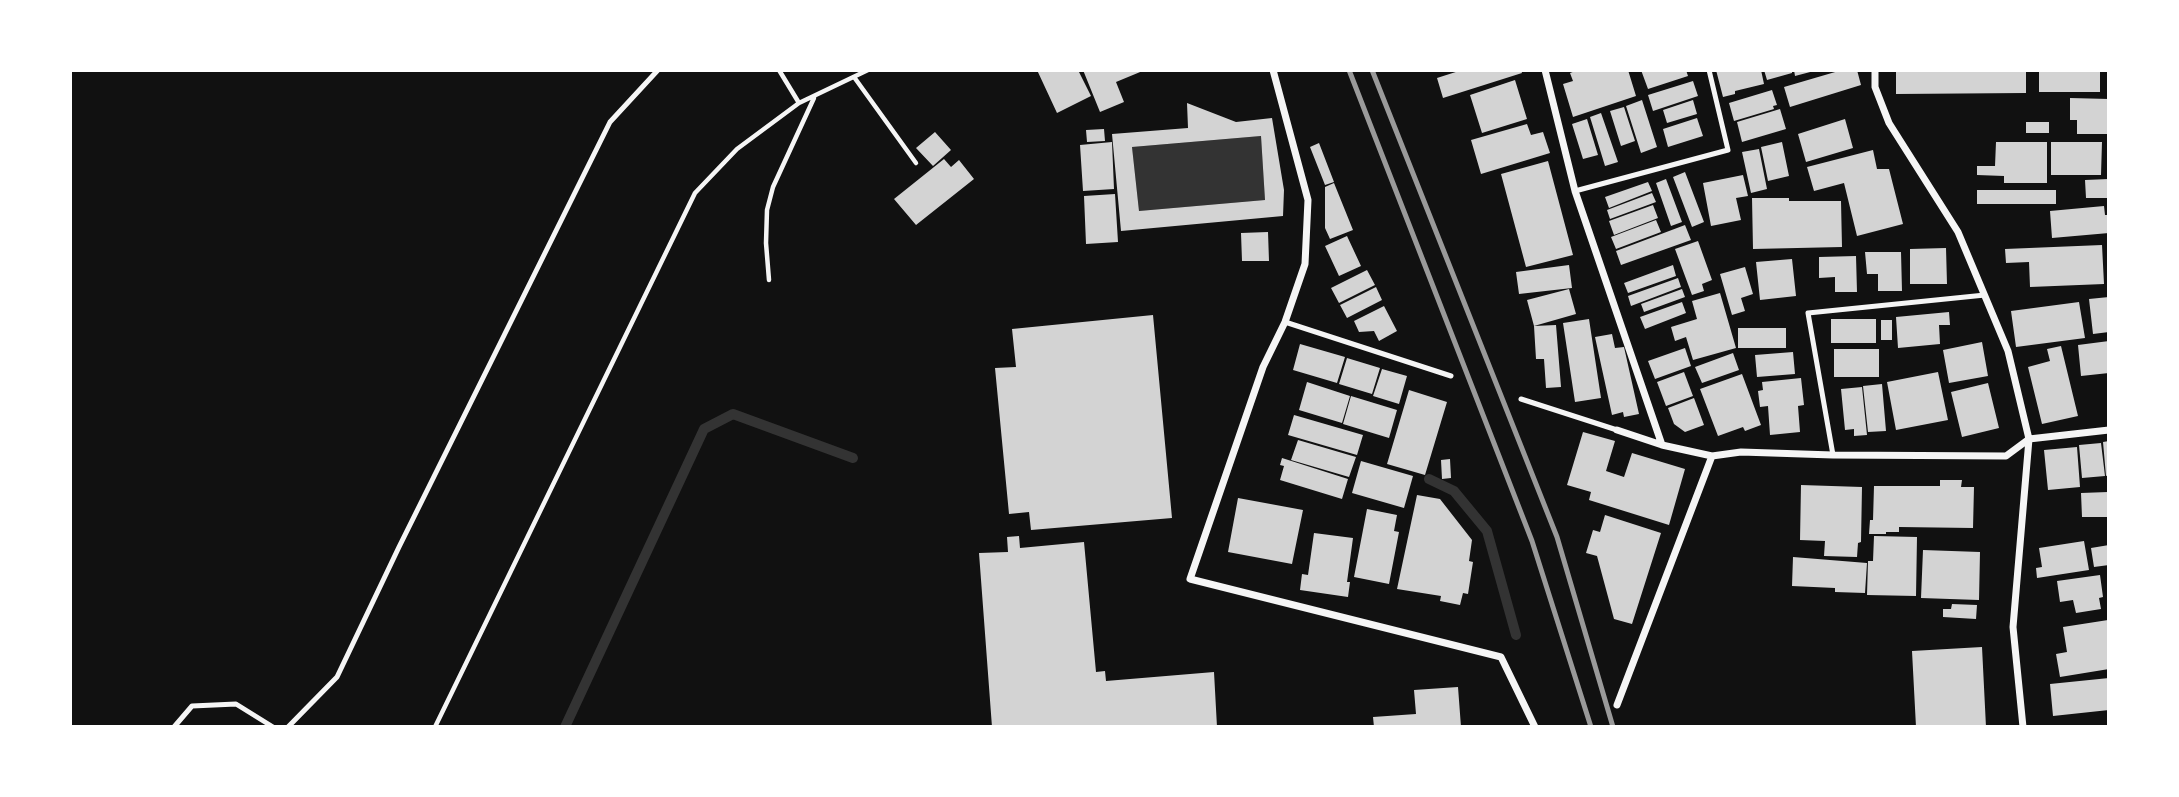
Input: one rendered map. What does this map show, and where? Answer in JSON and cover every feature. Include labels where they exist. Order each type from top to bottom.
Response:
[{"type":"street","points":[[1273,70],[1308,200],[1305,264],[1285,322],[1263,367],[1190,579],[1501,657],[1535,727]]},
{"type":"street","points":[[1545,70],[1575,191],[1662,444]]},
{"type":"street","points":[[1875,70],[1875,87],[1889,124],[1958,232],[2008,351],[2029,439],[2012,627],[2023,727]]},
{"type":"street","points":[[1617,430],[1712,456],[1741,452],[1833,456],[2006,456],[2029,439],[2109,430]]},
{"type":"street","points":[[1617,705],[1712,456]]},
{"type":"lane","points":[[288,727],[337,677],[610,122],[658,70]]},
{"type":"lane","points":[[1575,191],[1728,150],[1709,70]]},
{"type":"lane","points":[[1833,456],[1808,313],[1984,295]]},
{"type":"lane","points":[[1285,322],[1451,376]]},
{"type":"lane","points":[[1521,399],[1617,430]]},
{"type":"lane","points":[[174,727],[192,706],[236,704],[274,727]]},
{"type":"path","points":[[779,70],[799,103]]},
{"type":"path","points":[[435,727],[695,193],[737,149],[799,103],[868,70]]},
{"type":"path","points":[[854,77],[916,163]]},
{"type":"path","points":[[769,280],[767,210],[791,145],[814,97]]},
{"type":"shaded area","points":[[1261,136],[1265,200],[1139,211],[1132,147]]},
{"type":"building","points":[[1037,70],[1078,70],[1091,96],[1057,113]]},
{"type":"building","points":[[1083,70],[1145,70],[1116,82],[1124,102],[1100,112]]},
{"type":"building","points":[[1462,70],[1521,70],[1522,73],[1443,98],[1437,78]]},
{"type":"building","points":[[1578,70],[1628,70],[1636,96],[1573,117],[1563,84],[1573,81],[1570,73]]},
{"type":"building","points":[[1641,70],[1686,70],[1688,76],[1648,89]]},
{"type":"building","points":[[1716,70],[1761,70],[1764,84],[1723,97]]},
{"type":"building","points":[[1764,70],[1792,70],[1792,73],[1767,80]]},
{"type":"building","points":[[1794,70],[1814,70],[1814,71],[1795,76]]},
{"type":"building","points":[[1842,70],[1857,70],[1861,85],[1790,107],[1784,87]]},
{"type":"building","points":[[1896,70],[2026,70],[2026,93],[1896,94]]},
{"type":"building","points":[[2039,70],[2100,70],[2100,92],[2039,92]]},
{"type":"building","points":[[1515,80],[1527,119],[1482,133],[1470,95]]},
{"type":"building","points":[[1693,81],[1698,96],[1653,111],[1648,95]]},
{"type":"building","points":[[1772,90],[1777,105],[1773,106],[1774,109],[1734,121],[1729,103]]},
{"type":"building","points":[[2070,98],[2109,99],[2109,134],[2077,134],[2077,120],[2070,120]]},
{"type":"building","points":[[1642,100],[1657,147],[1641,153],[1626,106]]},
{"type":"building","points":[[1693,100],[1697,114],[1667,123],[1663,110]]},
{"type":"building","points":[[1187,103],[1236,122],[1272,118],[1284,190],[1283,216],[1121,231],[1112,134],[1188,128]],"holes":[[[1261,136],[1265,200],[1139,211],[1132,147]]]},
{"type":"building","points":[[1624,107],[1635,141],[1621,146],[1610,111]]},
{"type":"building","points":[[1780,109],[1786,129],[1742,142],[1737,122]]},
{"type":"building","points":[[1601,113],[1618,162],[1605,166],[1590,117]]},
{"type":"building","points":[[1697,118],[1703,136],[1668,147],[1663,129]]},
{"type":"building","points":[[1587,119],[1598,155],[1583,159],[1572,124]]},
{"type":"building","points":[[1845,119],[1853,148],[1806,162],[1798,134]]},
{"type":"building","points":[[2026,122],[2049,122],[2049,133],[2026,133]]},
{"type":"building","points":[[1527,124],[1531,135],[1543,132],[1550,153],[1481,174],[1471,140]]},
{"type":"building","points":[[1104,129],[1105,141],[1087,142],[1086,130]]},
{"type":"building","points":[[935,132],[951,150],[933,166],[916,148]]},
{"type":"building","points":[[1112,142],[1114,189],[1083,191],[1080,145]]},
{"type":"building","points":[[1782,142],[1789,176],[1768,181],[1761,147]]},
{"type":"building","points":[[1996,142],[2047,142],[2047,183],[2004,183],[2004,176],[1977,175],[1977,166],[1995,166]]},
{"type":"building","points":[[2051,142],[2102,142],[2101,175],[2051,175]]},
{"type":"building","points":[[1319,143],[1334,182],[1325,185],[1310,147]]},
{"type":"building","points":[[1759,149],[1767,189],[1751,193],[1742,152]]},
{"type":"building","points":[[1873,150],[1877,169],[1889,169],[1903,224],[1857,236],[1844,183],[1814,191],[1807,167]]},
{"type":"building","points":[[944,159],[951,167],[959,160],[974,179],[916,225],[894,199]]},
{"type":"building","points":[[1548,161],[1573,255],[1526,267],[1501,174]]},
{"type":"building","points":[[1685,172],[1704,222],[1692,227],[1673,177]]},
{"type":"building","points":[[1743,175],[1748,196],[1736,198],[1741,220],[1711,226],[1703,183]]},
{"type":"building","points":[[1666,179],[1682,222],[1671,226],[1656,183]]},
{"type":"building","points":[[2109,179],[2109,198],[2086,198],[2085,180]]},
{"type":"building","points":[[1648,182],[1652,191],[1609,208],[1605,197]]},
{"type":"building","points":[[1334,183],[1353,230],[1330,239],[1325,228],[1325,187]]},
{"type":"building","points":[[1977,190],[2056,190],[2056,204],[1977,204]]},
{"type":"building","points":[[1652,193],[1656,202],[1610,219],[1607,210]]},
{"type":"building","points":[[1115,194],[1118,242],[1086,244],[1084,196]]},
{"type":"building","points":[[1752,198],[1841,201],[1842,247],[1753,249]]},
{"type":"building","points":[[1653,205],[1658,218],[1614,235],[1609,221]]},
{"type":"building","points":[[2104,206],[2105,215],[2109,215],[2109,233],[2052,238],[2050,211]]},
{"type":"building","points":[[1656,220],[1661,232],[1616,249],[1611,237]]},
{"type":"building","points":[[1685,225],[1691,240],[1621,265],[1616,251]]},
{"type":"building","points":[[1268,232],[1269,261],[1242,261],[1241,233]]},
{"type":"building","points":[[1347,236],[1361,266],[1339,276],[1325,246]]},
{"type":"building","points":[[1698,241],[1712,280],[1702,284],[1704,291],[1692,295],[1675,249]]},
{"type":"building","points":[[2102,245],[2104,284],[2030,287],[2029,262],[2006,263],[2005,249]]},
{"type":"building","points":[[1946,248],[1947,284],[1910,284],[1910,249]]},
{"type":"building","points":[[1865,252],[1901,252],[1902,291],[1878,291],[1878,274],[1867,274]]},
{"type":"building","points":[[1856,256],[1857,292],[1835,292],[1835,277],[1819,278],[1819,257]]},
{"type":"building","points":[[1792,259],[1796,296],[1760,300],[1756,262]]},
{"type":"building","points":[[1569,265],[1572,288],[1519,294],[1516,272]]},
{"type":"building","points":[[1673,265],[1676,276],[1628,293],[1624,283]]},
{"type":"building","points":[[1745,267],[1753,294],[1741,298],[1745,311],[1732,315],[1720,274]]},
{"type":"building","points":[[1367,270],[1375,285],[1339,303],[1331,288]]},
{"type":"building","points":[[1678,278],[1681,287],[1631,306],[1628,296]]},
{"type":"building","points":[[1376,287],[1382,300],[1347,318],[1340,305]]},
{"type":"building","points":[[1569,289],[1576,314],[1534,326],[1527,300]]},
{"type":"building","points":[[1682,289],[1685,297],[1644,312],[1641,304]]},
{"type":"building","points":[[1720,293],[1736,348],[1693,360],[1686,337],[1675,341],[1671,327],[1697,319],[1692,301]]},
{"type":"building","points":[[2109,297],[2109,332],[2093,334],[2089,299]]},
{"type":"building","points":[[1682,302],[1686,313],[1645,329],[1640,317]]},
{"type":"building","points":[[2079,302],[2085,338],[2016,347],[2011,311]]},
{"type":"building","points":[[1384,306],[1397,331],[1379,341],[1374,331],[1359,332],[1354,321]]},
{"type":"building","points":[[1949,312],[1950,325],[1939,325],[1940,344],[1898,348],[1896,317]]},
{"type":"building","points":[[1153,315],[1172,518],[1031,530],[1029,512],[1009,514],[995,368],[1016,367],[1012,329]]},
{"type":"building","points":[[1589,319],[1601,398],[1575,402],[1563,323]]},
{"type":"building","points":[[1831,319],[1876,319],[1876,343],[1831,343]]},
{"type":"building","points":[[1881,320],[1892,320],[1892,340],[1881,340]]},
{"type":"building","points":[[1556,325],[1561,387],[1546,388],[1544,359],[1536,359],[1534,326]]},
{"type":"building","points":[[1738,328],[1786,328],[1786,348],[1738,348]]},
{"type":"building","points":[[1612,334],[1615,348],[1624,347],[1639,414],[1624,417],[1623,412],[1612,415],[1595,337]]},
{"type":"building","points":[[2109,341],[2109,373],[2081,376],[2078,345]]},
{"type":"building","points":[[1982,342],[1988,376],[1949,383],[1943,350]]},
{"type":"building","points":[[1300,344],[1345,357],[1337,383],[1293,370]]},
{"type":"building","points":[[2061,346],[2078,416],[2042,424],[2028,367],[2050,361],[2047,349]]},
{"type":"building","points":[[1685,348],[1691,366],[1655,379],[1648,361]]},
{"type":"building","points":[[1834,349],[1879,349],[1879,377],[1834,377]]},
{"type":"building","points":[[1793,352],[1795,374],[1757,377],[1755,355]]},
{"type":"building","points":[[1733,353],[1739,370],[1702,383],[1695,367]]},
{"type":"building","points":[[1347,358],[1380,368],[1372,394],[1339,384]]},
{"type":"building","points":[[1382,369],[1407,376],[1399,404],[1373,396]]},
{"type":"building","points":[[1684,372],[1693,396],[1666,406],[1657,382]]},
{"type":"building","points":[[1938,372],[1948,420],[1896,430],[1887,382]]},
{"type":"building","points":[[1742,374],[1761,425],[1745,431],[1743,427],[1718,436],[1700,389]]},
{"type":"building","points":[[1801,378],[1804,405],[1798,406],[1800,432],[1770,435],[1768,406],[1760,407],[1758,391],[1763,390],[1762,382]]},
{"type":"building","points":[[1307,382],[1350,396],[1342,423],[1299,410]]},
{"type":"building","points":[[1988,383],[1999,428],[1962,437],[1951,392]]},
{"type":"building","points":[[1882,384],[1886,431],[1868,432],[1863,386]]},
{"type":"building","points":[[1862,387],[1867,435],[1854,436],[1854,429],[1845,430],[1841,389]]},
{"type":"building","points":[[1409,390],[1447,402],[1425,475],[1387,464]]},
{"type":"building","points":[[1351,396],[1397,410],[1389,438],[1343,424]]},
{"type":"building","points":[[1694,398],[1704,425],[1685,432],[1674,424],[1668,408]]},
{"type":"building","points":[[1294,415],[1363,435],[1357,455],[1288,435]]},
{"type":"building","points":[[1583,432],[1615,441],[1606,471],[1624,477],[1632,453],[1685,469],[1669,525],[1589,500],[1591,492],[1567,485]]},
{"type":"building","points":[[1298,440],[1356,457],[1349,477],[1291,460]]},
{"type":"building","points":[[2109,441],[2109,475],[2106,476],[2103,442]]},
{"type":"building","points":[[2101,443],[2105,476],[2082,478],[2079,445]]},
{"type":"building","points":[[2077,447],[2080,487],[2048,490],[2044,450]]},
{"type":"building","points":[[1282,458],[1348,479],[1342,499],[1280,480],[1284,466],[1280,465]]},
{"type":"building","points":[[1450,459],[1451,478],[1442,479],[1441,460]]},
{"type":"building","points":[[1361,461],[1413,476],[1404,508],[1352,493]]},
{"type":"building","points":[[1940,480],[1962,480],[1961,487],[1974,487],[1973,528],[1899,527],[1899,532],[1869,534],[1870,520],[1873,520],[1874,486],[1940,486]]},
{"type":"building","points":[[1801,485],[1862,487],[1861,542],[1858,543],[1857,557],[1824,556],[1825,541],[1800,540]]},
{"type":"building","points":[[2108,492],[2109,517],[2082,517],[2081,493]]},
{"type":"building","points":[[1417,495],[1440,499],[1472,540],[1469,561],[1473,562],[1468,594],[1463,593],[1460,605],[1440,601],[1441,596],[1397,589]]},
{"type":"building","points":[[1238,498],[1303,510],[1292,564],[1228,552]]},
{"type":"building","points":[[1367,509],[1397,515],[1394,531],[1399,532],[1389,584],[1354,577]]},
{"type":"building","points":[[1605,515],[1661,533],[1632,624],[1614,619],[1597,556],[1586,553],[1593,530],[1600,532]]},
{"type":"building","points":[[1314,533],[1353,538],[1347,582],[1350,582],[1348,597],[1300,590],[1302,574],[1308,575]]},
{"type":"building","points":[[1019,536],[1020,548],[1084,542],[1096,672],[1105,671],[1106,681],[1214,672],[1217,727],[992,727],[979,553],[1008,552],[1007,537]]},
{"type":"building","points":[[1874,536],[1917,537],[1916,596],[1867,595],[1868,561],[1873,561]]},
{"type":"building","points":[[2084,541],[2089,570],[2037,578],[2036,568],[2042,567],[2039,548]]},
{"type":"building","points":[[2109,545],[2109,565],[2094,567],[2091,548]]},
{"type":"building","points":[[1923,550],[1980,552],[1979,600],[1921,598]]},
{"type":"building","points":[[1793,557],[1867,563],[1865,593],[1835,592],[1835,588],[1792,586]]},
{"type":"building","points":[[2100,575],[2103,597],[2099,598],[2101,609],[2076,613],[2073,600],[2060,602],[2057,581]]},
{"type":"building","points":[[1952,604],[1977,605],[1976,619],[1943,617],[1943,609],[1951,609]]},
{"type":"building","points":[[2108,620],[2109,669],[2060,677],[2056,654],[2067,652],[2063,627]]},
{"type":"building","points":[[1982,647],[1986,727],[1916,727],[1912,651]]},
{"type":"building","points":[[2109,678],[2109,710],[2053,716],[2050,684]]},
{"type":"building","points":[[1458,687],[1461,727],[1374,727],[1373,717],[1416,714],[1414,690]]},
{"type":"waterway","points":[[565,727],[704,429],[733,414],[853,458]]},
{"type":"waterway","points":[[1429,479],[1454,491],[1487,531],[1516,635]]},
{"type":"railway","points":[[1349,70],[1532,541],[1591,727]]},
{"type":"railway","points":[[1372,70],[1557,537],[1613,727]]}]
